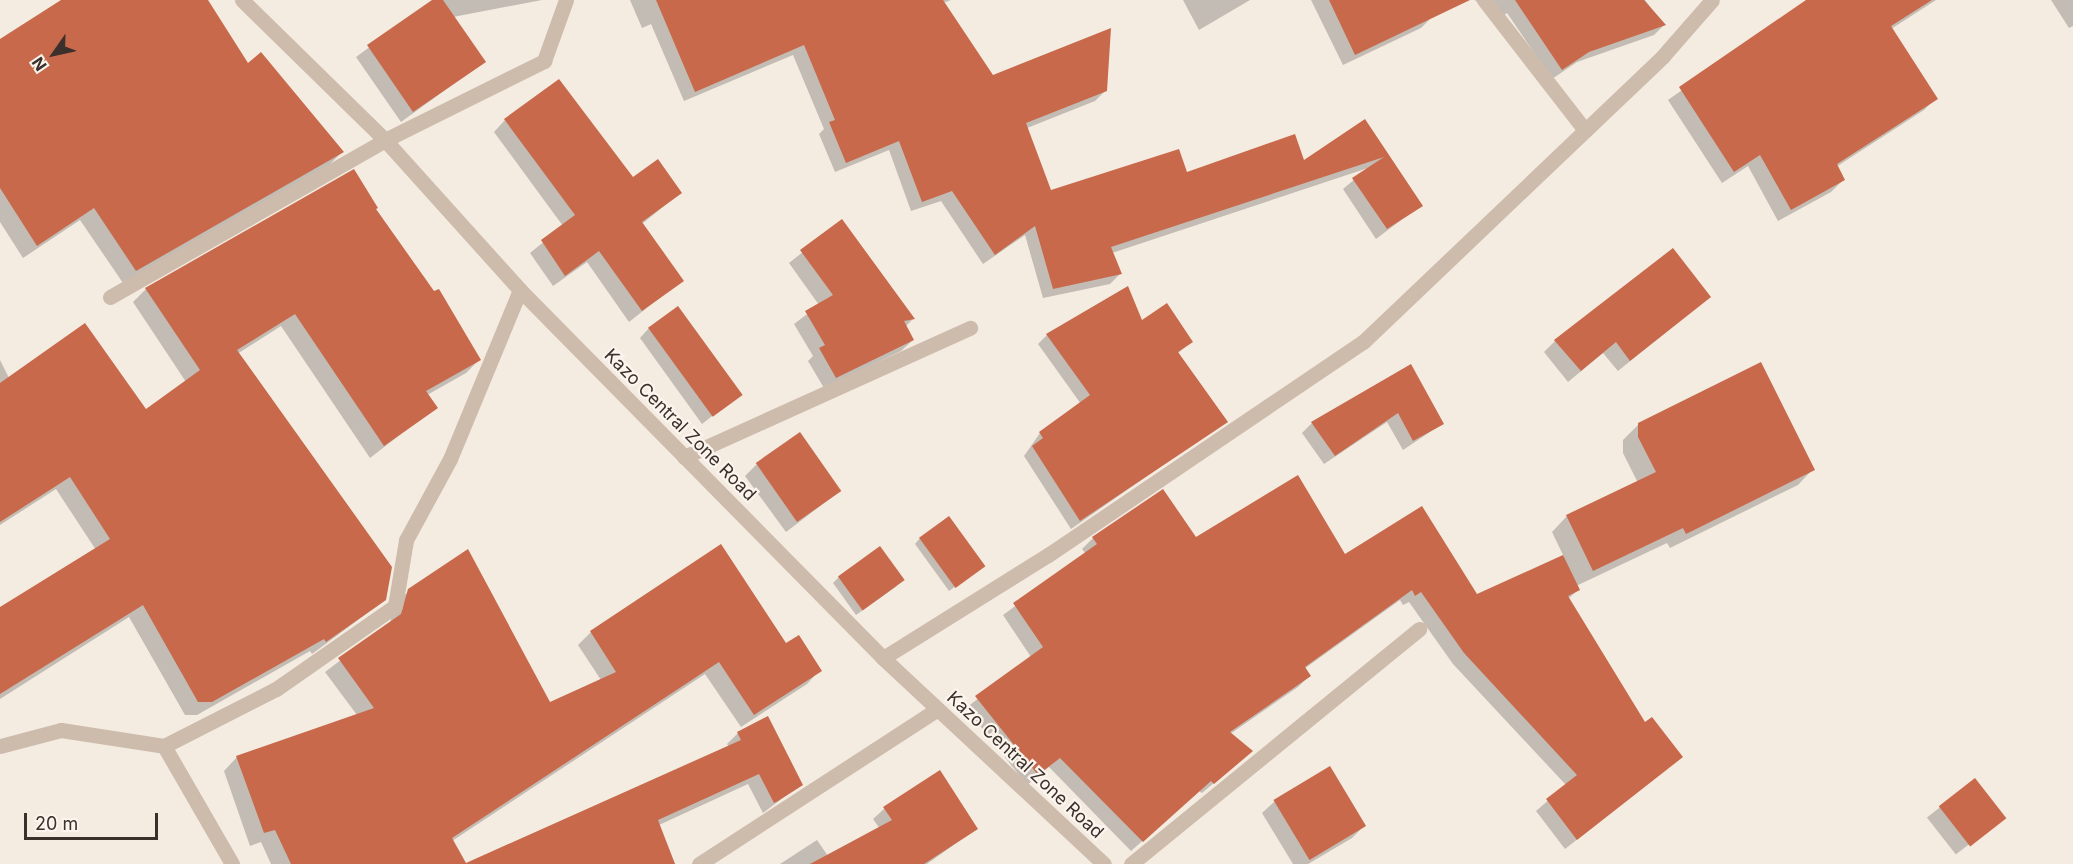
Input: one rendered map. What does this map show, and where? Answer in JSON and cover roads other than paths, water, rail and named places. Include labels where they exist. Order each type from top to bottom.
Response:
[{"type":"street","name":"Kazo Central Zone Road","points":[[242,0],[385,140],[520,290],[883,658],[936,710],[1104,864]]},
{"type":"street","points":[[110,297],[385,140],[544,61],[566,0]]},
{"type":"street","points":[[1484,0],[1585,130]]},
{"type":"street","points":[[883,658],[1048,555],[1363,342],[1663,56],[1712,0]]},
{"type":"street","points":[[0,746],[61,730],[164,746],[276,689],[395,606],[406,540],[450,459],[520,290]]},
{"type":"street","points":[[684,457],[970,327]]},
{"type":"street","points":[[1131,864],[1419,629]]},
{"type":"street","points":[[699,864],[936,710]]},
{"type":"street","points":[[164,746],[232,864]]}]
